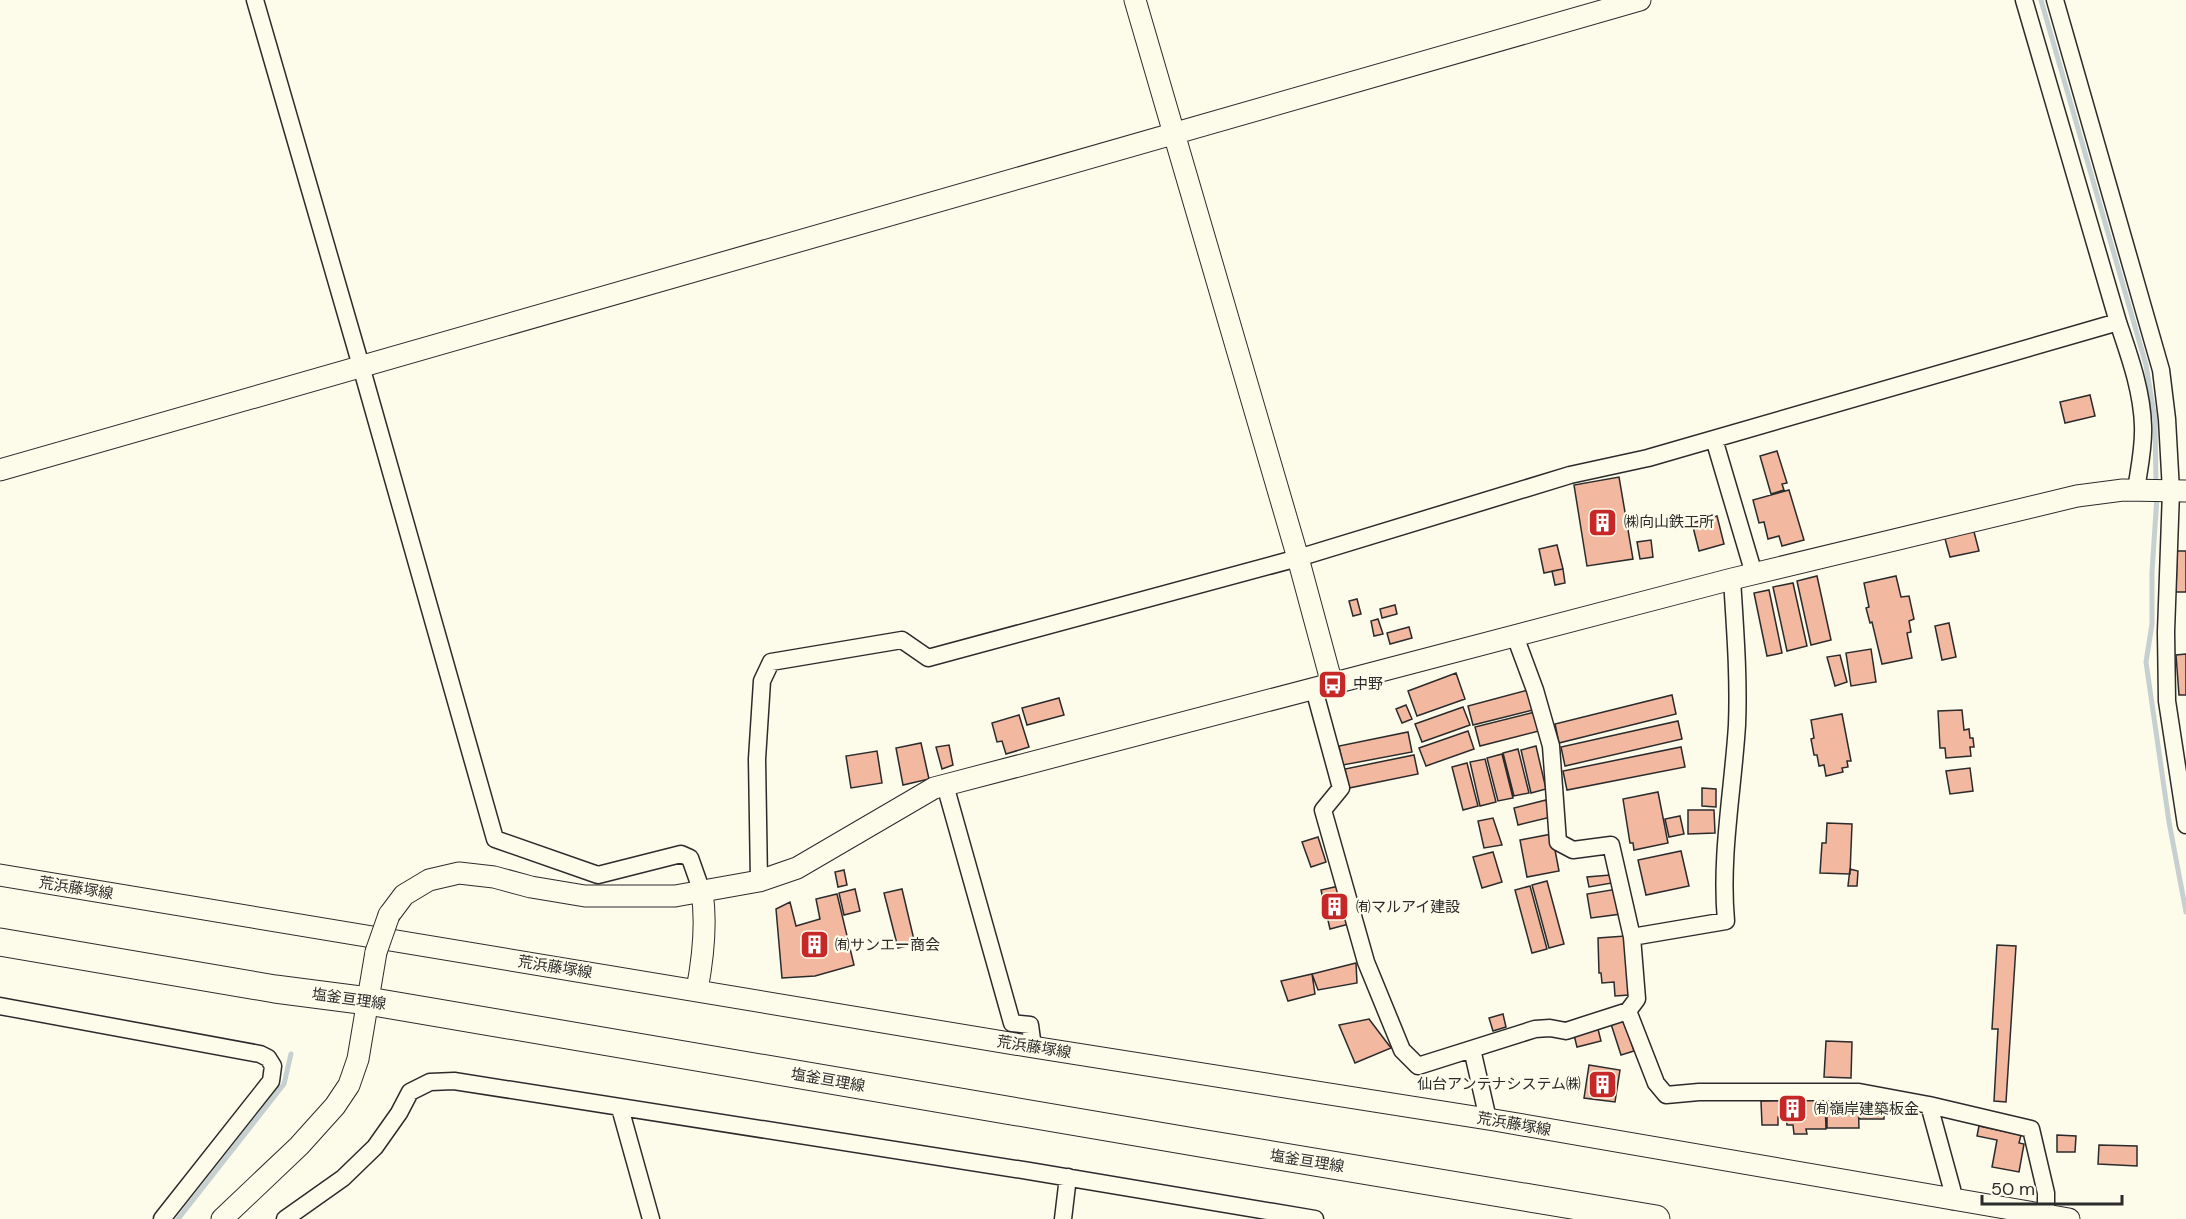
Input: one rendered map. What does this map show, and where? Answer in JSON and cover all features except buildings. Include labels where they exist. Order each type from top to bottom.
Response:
[{"type":"main road","name":"塩釜亘理線","points":[[0,942],[264,987],[368,1001],[1188,1142],[1656,1219]]},
{"type":"street","points":[[255,0],[495,839],[598,875],[681,854],[690,858],[702,892],[704,906],[704,938],[697,990]]},
{"type":"street","points":[[1135,0],[1298,558],[1341,788],[1323,810],[1366,962],[1402,1050],[1418,1066],[1535,1029],[1550,1028],[1566,1031],[1628,1011],[1637,999],[1632,937],[1611,845],[1573,850],[1558,842],[1551,746],[1535,690],[1515,636]]},
{"type":"street","points":[[0,470],[1640,0]]},
{"type":"street","points":[[2024,0],[2132,363],[2143,425],[2161,490]]},
{"type":"street","points":[[2055,0],[2161,370],[2167,419],[2161,490],[2167,701],[2186,825]]},
{"type":"street","points":[[759,881],[758,737],[762,681],[771,662],[902,640],[928,657],[1298,558],[1570,475],[1648,458],[2021,352],[2118,322]]},
{"type":"street","points":[[1714,439],[1754,574]]},
{"type":"street","points":[[222,1219],[298,1146],[335,1106],[349,1085],[358,1059],[376,952],[388,915],[404,895],[429,880],[459,873],[494,877],[531,887],[585,896],[675,896],[759,881],[797,868],[934,788],[1732,579],[2078,496],[2161,490]]},
{"type":"street","points":[[1632,937],[1725,921],[1722,887],[1737,722],[1737,660],[1732,579]]},
{"type":"street","points":[[945,785],[1012,1023],[1030,1025],[1033,1047]]},
{"type":"street","name":"荒浜藤塚線","points":[[0,875],[1033,1047],[1488,1119],[2069,1219]]},
{"type":"street","points":[[0,1006],[260,1054],[268,1058],[273,1066],[271,1081],[162,1219]]},
{"type":"street","points":[[1628,1011],[1656,1083],[1666,1095],[1699,1092],[1859,1092],[1929,1105],[2031,1129],[2046,1193],[2046,1216]]},
{"type":"street","points":[[1472,1049],[1488,1119]]},
{"type":"street","points":[[285,1219],[343,1178],[375,1147],[399,1113],[410,1092],[430,1082],[454,1081],[1068,1177],[1315,1219]]},
{"type":"street","points":[[1929,1105],[1953,1200]]},
{"type":"street","points":[[620,1108],[651,1219]]},
{"type":"street","points":[[1063,1219],[1068,1177]]},
{"type":"waterway","points":[[2041,0],[2146,365],[2155,420],[2156,487]]},
{"type":"waterway","points":[[2157,496],[2152,572],[2152,624],[2146,662],[2169,822],[2186,912]]},
{"type":"waterway","points":[[178,1219],[284,1084],[291,1054]]},
{"type":"place","name":"㈱向山鉄工所","points":[[1603,522]]},
{"type":"place","name":"中野","points":[[1332,684]]},
{"type":"place","name":"㈲マルアイ建設","points":[[1335,907]]},
{"type":"place","name":"㈲サンエー商会","points":[[814,945]]},
{"type":"place","name":"仙台アンテナシステム㈱","points":[[1602,1084]]},
{"type":"place","name":"㈲嶺岸建築板金","points":[[1793,1109]]}]
